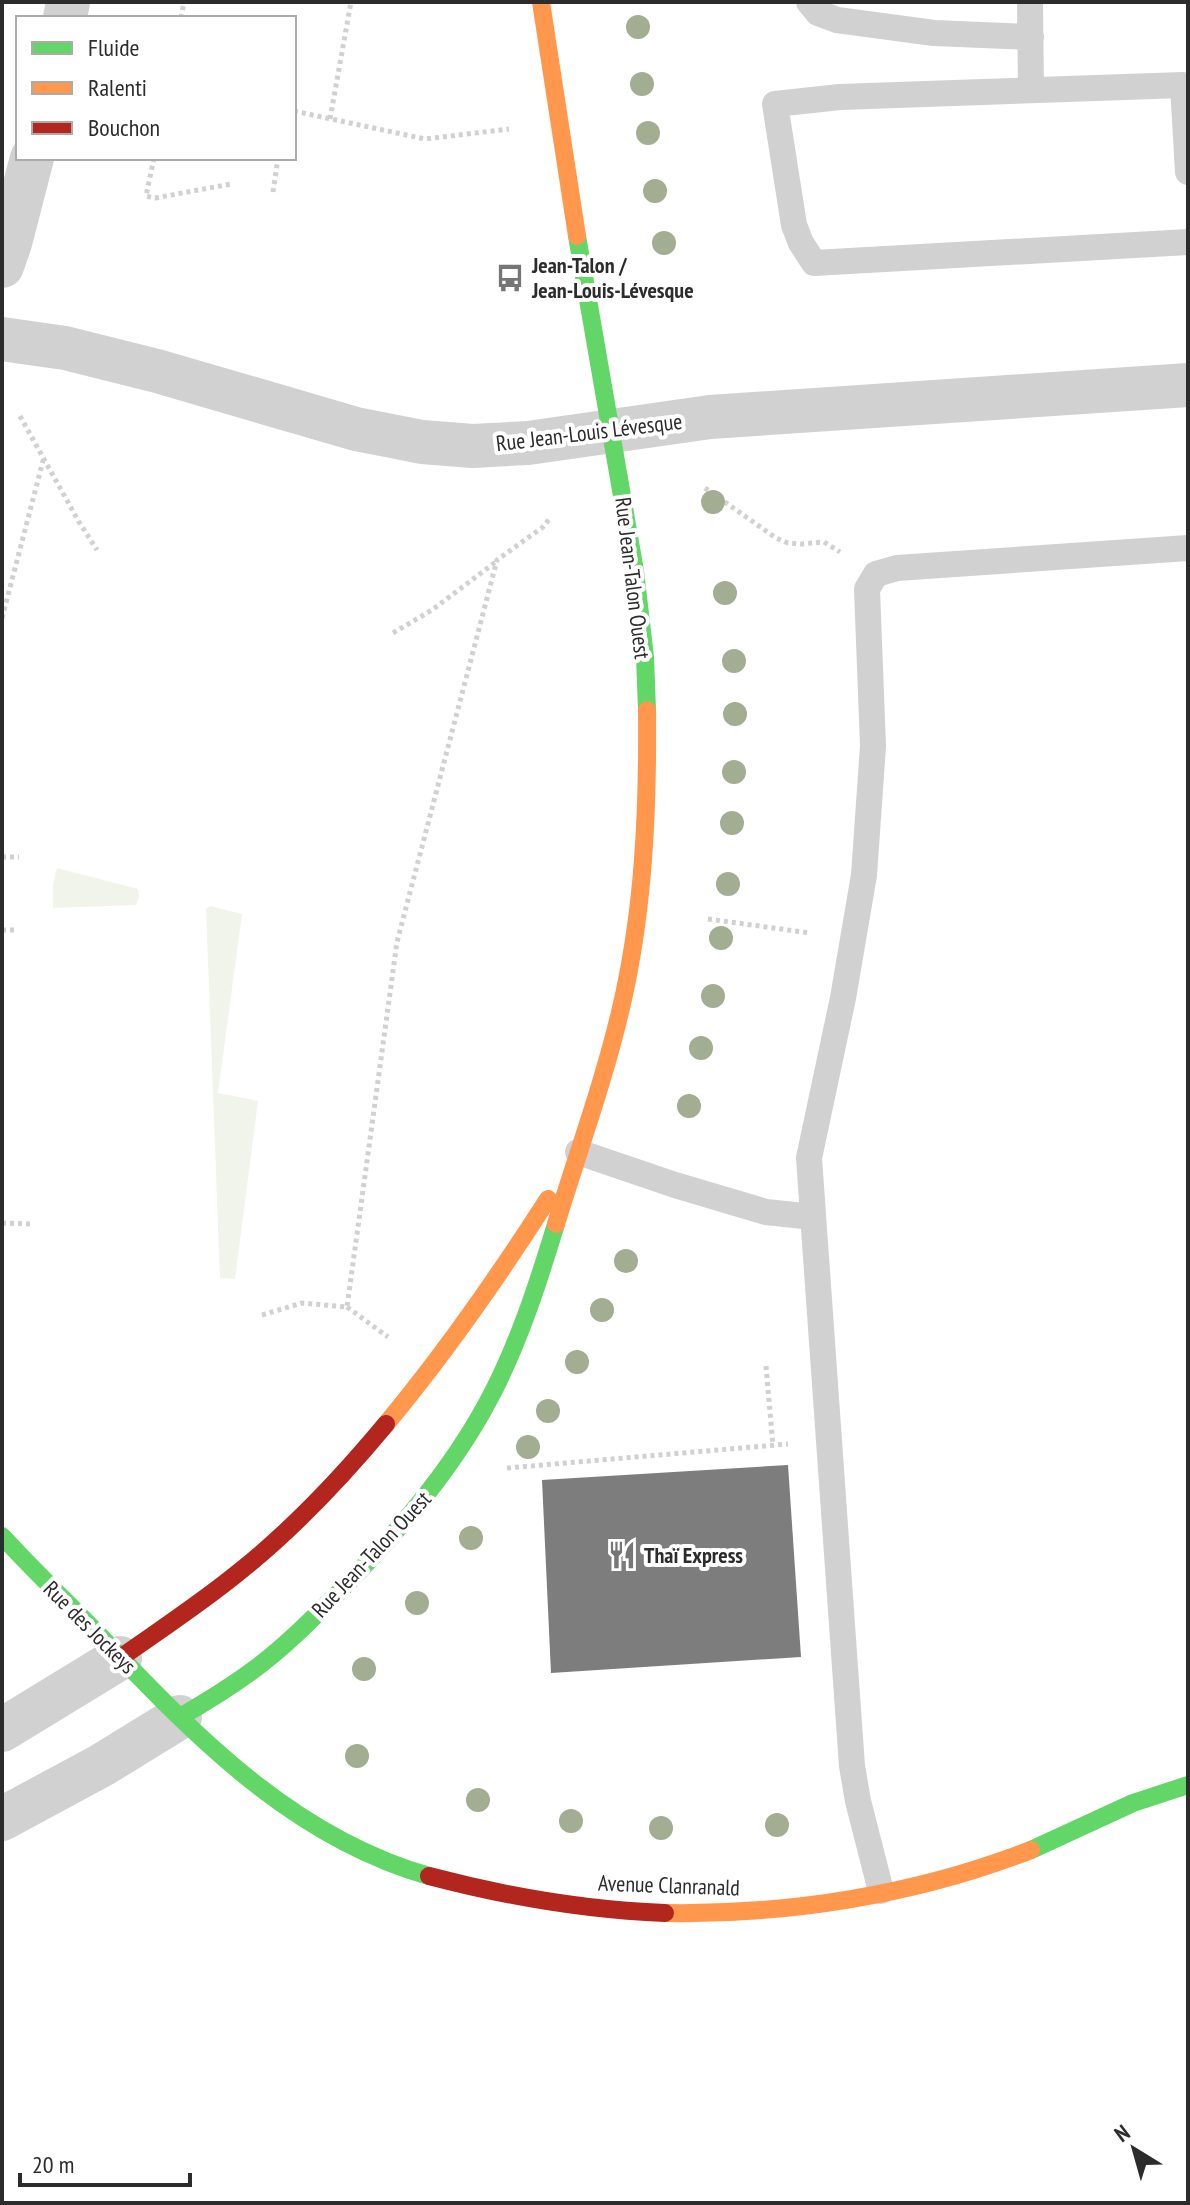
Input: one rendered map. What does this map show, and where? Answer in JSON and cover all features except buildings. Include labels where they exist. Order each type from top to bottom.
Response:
[{"type":"street","name":"Rue Jean-Talon Ouest","points":[[2,1819],[102,1765],[243,1678],[334,1598],[419,1505],[451,1462],[507,1364],[532,1303],[609,1057],[638,907],[647,788],[647,701],[636,572],[560,131],[541,2]]},
{"type":"street","points":[[2,266],[31,160]]},
{"type":"street","name":"Rue Jean-Louis Lévesque","points":[[2,339],[65,348],[157,371],[356,429],[422,442],[473,446],[508,445],[710,417],[1188,385]]},
{"type":"street","name":"Rue Jean-Talon Ouest","points":[[2,1730],[120,1658],[193,1608],[254,1560],[309,1509],[358,1458],[431,1369],[527,1233],[578,1152]]},
{"type":"street","name":"Rue des Jockeys","points":[[2,1536],[180,1717]]},
{"type":"street","name":"Avenue Clanranald","points":[[180,1717],[228,1763],[293,1812],[350,1846],[430,1877],[605,1909],[663,1913],[760,1912],[940,1879],[1004,1862],[1130,1803],[1162,1790],[1188,1785]]},
{"type":"lane","points":[[809,2],[818,13],[837,20],[934,33],[1031,37]]},
{"type":"lane","points":[[1030,2],[1031,90]]},
{"type":"lane","points":[[1188,172],[1183,85],[840,97],[775,104],[794,225],[814,263],[1188,242]]},
{"type":"lane","points":[[881,1891],[852,1766],[809,1158],[843,998],[864,875],[873,746],[866,597],[870,580],[876,574],[897,568],[1188,548]]},
{"type":"lane","points":[[578,1152],[751,1208],[813,1217]]},
{"type":"path","points":[[330,119],[351,2]]},
{"type":"path","points":[[296,111],[425,139],[486,133]]},
{"type":"path","points":[[154,160],[146,196],[155,198],[231,184]]},
{"type":"path","points":[[273,192],[278,160]]},
{"type":"path","points":[[20,416],[97,550]]},
{"type":"path","points":[[2,618],[44,457]]},
{"type":"path","points":[[705,488],[776,538],[788,543],[824,542]]},
{"type":"path","points":[[393,633],[432,610],[543,527],[550,518]]},
{"type":"path","points":[[347,1307],[397,942],[497,560]]},
{"type":"path","points":[[2,857],[19,857]]},
{"type":"path","points":[[708,919],[820,935]]},
{"type":"path","points":[[2,930],[14,930]]},
{"type":"path","points":[[2,1223],[33,1224]]},
{"type":"path","points":[[262,1315],[302,1303],[347,1307],[397,1343]]},
{"type":"path","points":[[766,1366],[773,1446]]},
{"type":"path","points":[[494,1469],[791,1444]]},
{"type":"shaded area","points":[[57,868],[138,889],[136,905],[53,908]]},
{"type":"shaded area","points":[[210,906],[242,914],[218,1093],[258,1101],[235,1279],[220,1278],[206,909]]},
{"type":"traffic: fast","points":[[577,236],[635,571],[645,657],[647,710]]},
{"type":"traffic: fast","points":[[180,1717],[247,1675],[289,1640],[363,1567],[426,1495],[463,1443],[495,1388],[521,1328],[556,1224]]},
{"type":"traffic: fast","points":[[2,1536],[175,1713],[251,1780],[335,1837],[380,1859],[429,1876]]},
{"type":"traffic: fast","points":[[1031,1850],[1133,1803],[1188,1785]]},
{"type":"traffic: slow","points":[[541,2],[577,236]]},
{"type":"traffic: slow","points":[[556,1224],[607,1062],[629,971],[643,860],[647,710]]},
{"type":"traffic: slow","points":[[386,1424],[470,1314],[548,1199]]},
{"type":"traffic: slow","points":[[665,1913],[758,1910],[851,1899],[943,1879],[1031,1850]]},
{"type":"traffic: jam","points":[[120,1658],[210,1595],[279,1538],[386,1424]]},
{"type":"traffic: jam","points":[[429,1876],[546,1901],[665,1913]]},
{"type":"place","name":"Jean-Talon / Jean-Louis-Lévesque","points":[[510,278]]},
{"type":"place","name":"Thaï Express","points":[[622,1555]]}]
